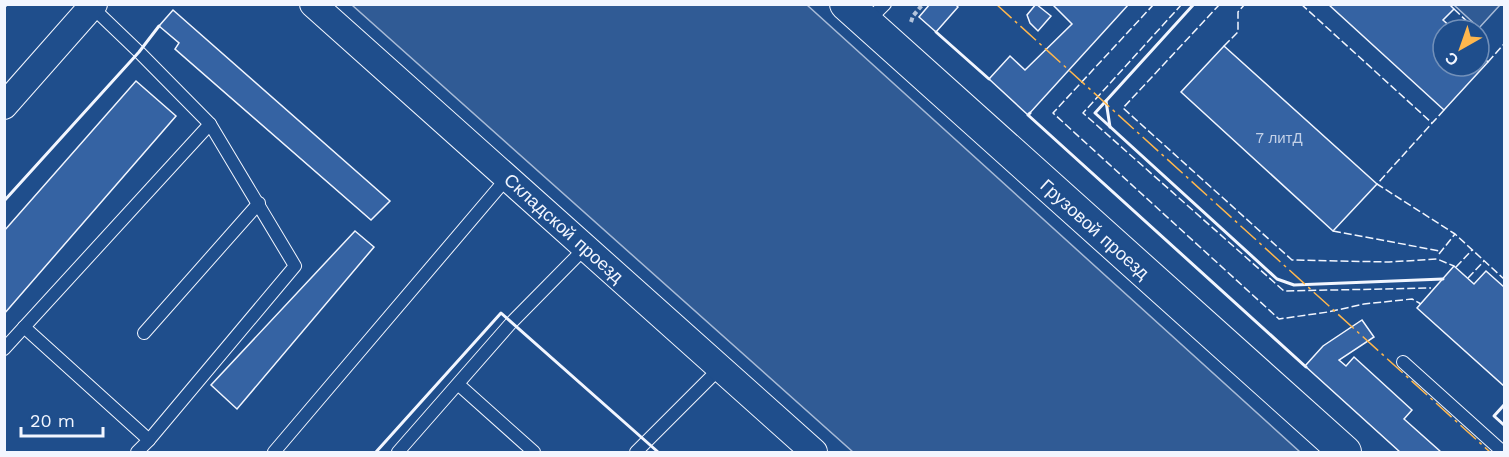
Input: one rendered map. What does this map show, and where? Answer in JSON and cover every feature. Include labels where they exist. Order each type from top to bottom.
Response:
[{"type":"street","name":"Складской проезд","points":[[313,4],[812,452]]},
{"type":"street","points":[[4,106],[93,6]]},
{"type":"street","name":"Грузовой проезд","points":[[865,11],[1345,453]]},
{"type":"lane","points":[[93,6],[210,124],[296,266],[137,453]]},
{"type":"lane","points":[[4,349],[210,124]]},
{"type":"lane","points":[[274,453],[507,178]]},
{"type":"lane","points":[[144,333],[259,203]]},
{"type":"lane","points":[[398,453],[512,323],[585,248]]},
{"type":"lane","points":[[24,327],[149,440]]},
{"type":"lane","points":[[1403,362],[1503,453]]},
{"type":"lane","points":[[636,453],[720,368]]},
{"type":"lane","points":[[459,385],[534,453]]},
{"type":"path","points":[[911,21],[923,4]]},
{"type":"shaded area","points":[[352,5],[807,5],[1300,452],[853,452]]},
{"type":"shaded area","points":[[1454,5],[1500,5],[1488,18],[1468,18]]},
{"type":"building","points":[[930,4],[955,4],[958,7],[936,32],[919,17]]},
{"type":"building","points":[[1036,4],[1051,16],[1038,31],[1030,23],[1027,15]]},
{"type":"building","points":[[1056,4],[1129,4],[1028,115],[989,79],[1010,56],[1025,70],[1072,24],[1054,6]]},
{"type":"building","points":[[1328,4],[1449,4],[1454,9],[1445,18],[1431,18],[1431,78],[1473,78],[1444,110]]},
{"type":"building","points":[[173,10],[390,201],[371,220],[175,49],[179,43],[159,26]]},
{"type":"building","points":[[1224,46],[1377,184],[1333,231],[1181,92]]},
{"type":"building","points":[[136,81],[176,116],[4,314],[4,231]]},
{"type":"building","points":[[355,231],[374,247],[237,409],[211,385]]},
{"type":"building","points":[[1454,266],[1474,284],[1486,271],[1504,287],[1504,386],[1417,308]]},
{"type":"building","points":[[1362,320],[1374,337],[1339,360],[1346,366],[1354,357],[1412,410],[1404,419],[1441,452],[1400,452],[1305,366],[1323,346]]},
{"type":"fence","points":[[1154,4],[1053,113],[1279,319],[1364,304],[1412,299],[1421,304]]},
{"type":"fence","points":[[1182,4],[1083,113],[1284,291],[1431,288]]},
{"type":"fence","points":[[1220,4],[1123,108],[1292,260],[1389,262],[1437,259],[1454,266]]},
{"type":"fence","points":[[1224,46],[1238,32],[1238,12],[1245,4]]},
{"type":"fence","points":[[1301,4],[1432,123]]},
{"type":"fence","points":[[1454,9],[1463,18]]},
{"type":"fence","points":[[1491,59],[1504,44]]},
{"type":"fence","points":[[1444,110],[1377,184],[1455,234],[1504,279]]},
{"type":"fence","points":[[1333,231],[1440,251]]},
{"type":"fence","points":[[1439,254],[1455,234]]},
{"type":"fence","points":[[1456,267],[1472,250]]},
{"type":"fence","points":[[1468,278],[1484,261]]},
{"type":"wall","points":[[4,7],[7,4]]},
{"type":"wall","points":[[1194,4],[1095,113],[1277,279],[1294,285],[1443,279]]},
{"type":"wall","points":[[4,201],[139,52],[159,26]]},
{"type":"wall","points":[[936,32],[989,79]]},
{"type":"wall","points":[[1106,101],[1110,127]]},
{"type":"wall","points":[[1030,113],[1028,115],[1306,367]]},
{"type":"wall","points":[[376,452],[501,313],[658,452]]},
{"type":"wall","points":[[1504,405],[1494,416],[1504,425]]},
{"type":"power","points":[[996,4],[1490,452]]}]
